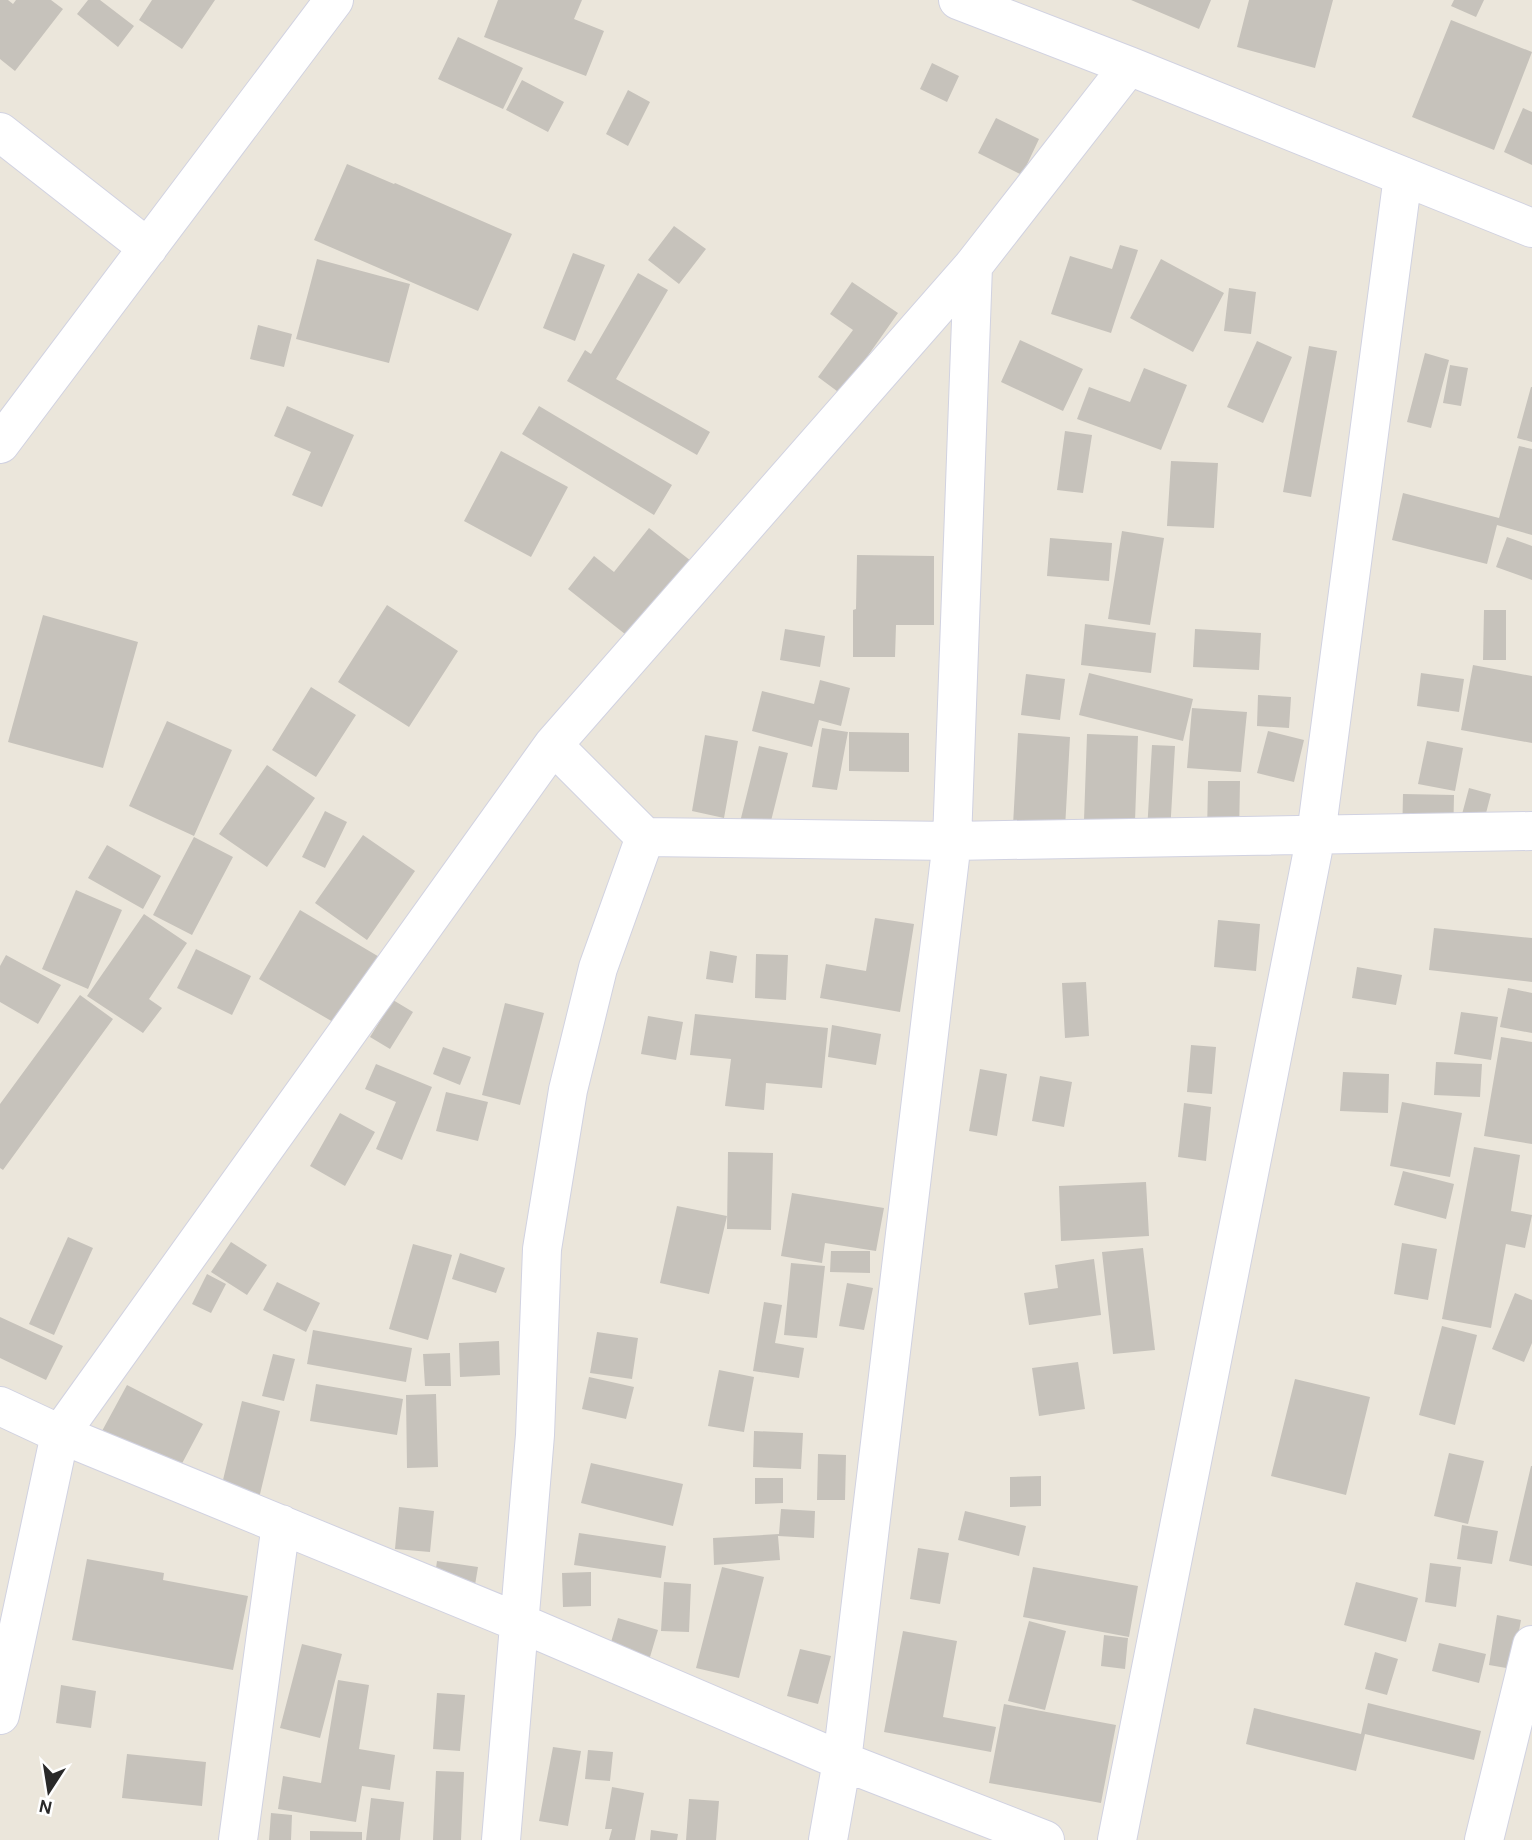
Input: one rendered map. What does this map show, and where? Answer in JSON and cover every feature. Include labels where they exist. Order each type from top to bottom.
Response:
[{"type":"street","points":[[0,444],[334,0]]},
{"type":"street","points":[[958,0],[1532,228]]},
{"type":"street","points":[[0,1715],[60,1434],[553,745],[973,266],[1129,66]]},
{"type":"street","points":[[0,132],[148,248]]},
{"type":"street","points":[[1117,1840],[1316,835],[1403,176]]},
{"type":"street","points":[[828,1840],[842,1761],[952,841],[973,266]]},
{"type":"street","points":[[553,745],[645,836],[952,841],[1532,831]]},
{"type":"street","points":[[501,1840],[535,1435],[542,1249],[568,1090],[598,968],[645,836]]},
{"type":"street","points":[[0,1406],[60,1434],[518,1622],[842,1761],[1045,1840]]},
{"type":"street","points":[[238,1840],[281,1524]]},
{"type":"street","points":[[1483,1840],[1532,1646]]},
{"type":"building","points":[[0,0],[8,0],[13,4],[16,0],[51,0],[63,9],[15,71],[0,59]]},
{"type":"building","points":[[88,0],[100,0],[134,26],[118,47],[77,14]]},
{"type":"building","points":[[152,0],[215,0],[182,49],[139,20]]},
{"type":"building","points":[[498,0],[582,0],[574,19],[604,31],[586,76],[484,37]]},
{"type":"building","points":[[1131,0],[1211,0],[1199,29]]},
{"type":"building","points":[[1249,0],[1333,0],[1315,68],[1237,47]]},
{"type":"building","points":[[1454,0],[1484,0],[1476,17],[1451,6]]},
{"type":"building","points":[[1451,20],[1532,52],[1494,150],[1412,117]]},
{"type":"building","points":[[458,37],[523,68],[503,109],[438,79]]},
{"type":"building","points":[[932,63],[959,76],[947,102],[920,89]]},
{"type":"building","points":[[522,80],[564,102],[548,132],[506,110]]},
{"type":"building","points":[[628,90],[650,102],[628,146],[606,134]]},
{"type":"building","points":[[1523,108],[1532,112],[1532,165],[1504,152]]},
{"type":"building","points":[[996,118],[1039,139],[1022,175],[978,153]]},
{"type":"building","points":[[347,164],[512,234],[478,311],[314,240]]},
{"type":"building","points":[[674,226],[706,249],[679,284],[648,260]]},
{"type":"building","points":[[1120,245],[1138,250],[1111,333],[1051,314],[1070,256],[1112,269]]},
{"type":"building","points":[[573,253],[605,265],[575,341],[543,328]]},
{"type":"building","points":[[317,259],[410,284],[389,363],[296,339]]},
{"type":"building","points":[[1161,259],[1224,293],[1193,352],[1130,318]]},
{"type":"building","points":[[638,273],[668,290],[616,379],[710,432],[697,455],[567,381],[585,350],[591,354]]},
{"type":"building","points":[[852,282],[898,313],[841,394],[818,377],[853,330],[830,314]]},
{"type":"building","points":[[1229,288],[1256,292],[1251,334],[1224,331]]},
{"type":"building","points":[[258,325],[292,334],[284,367],[250,359]]},
{"type":"building","points":[[1020,340],[1083,369],[1063,411],[1001,382]]},
{"type":"building","points":[[1257,341],[1292,357],[1263,423],[1227,407]]},
{"type":"building","points":[[1309,346],[1337,351],[1311,497],[1283,492]]},
{"type":"building","points":[[1425,353],[1449,360],[1431,428],[1407,422]]},
{"type":"building","points":[[1450,365],[1468,368],[1461,406],[1443,403]]},
{"type":"building","points":[[1144,368],[1187,385],[1161,450],[1077,419],[1089,387],[1130,402]]},
{"type":"building","points":[[1532,387],[1532,442],[1517,438]]},
{"type":"building","points":[[287,406],[354,435],[322,507],[292,495],[311,452],[274,436]]},
{"type":"building","points":[[539,406],[672,485],[654,515],[522,434]]},
{"type":"building","points":[[1065,431],[1092,435],[1083,493],[1057,490]]},
{"type":"building","points":[[1519,446],[1532,449],[1532,535],[1497,525],[1487,564],[1392,540],[1403,493],[1499,518]]},
{"type":"building","points":[[501,451],[568,487],[531,557],[464,521]]},
{"type":"building","points":[[1171,461],[1218,463],[1214,528],[1167,526]]},
{"type":"building","points":[[649,528],[691,561],[630,638],[568,589],[594,556],[614,572]]},
{"type":"building","points":[[1122,531],[1164,538],[1150,625],[1108,619]]},
{"type":"building","points":[[1507,537],[1532,546],[1532,580],[1496,567]]},
{"type":"building","points":[[1050,538],[1112,543],[1109,581],[1047,576]]},
{"type":"building","points":[[857,555],[934,556],[934,625],[896,625],[895,657],[853,657]]},
{"type":"building","points":[[387,605],[458,651],[409,727],[338,682]]},
{"type":"building","points":[[1484,610],[1506,610],[1506,660],[1483,660]]},
{"type":"building","points":[[43,615],[138,642],[103,768],[8,742]]},
{"type":"building","points":[[1085,624],[1156,633],[1151,673],[1081,665]]},
{"type":"building","points":[[785,629],[825,636],[820,667],[780,660]]},
{"type":"building","points":[[1195,629],[1261,633],[1259,670],[1193,667]]},
{"type":"building","points":[[1473,665],[1532,676],[1532,743],[1461,730]]},
{"type":"building","points":[[1089,673],[1193,699],[1183,741],[1079,715]]},
{"type":"building","points":[[1421,673],[1464,679],[1459,712],[1417,706]]},
{"type":"building","points":[[1026,674],[1065,679],[1060,720],[1021,715]]},
{"type":"building","points":[[820,680],[850,688],[841,726],[819,720],[812,747],[752,731],[762,691],[814,704]]},
{"type":"building","points":[[311,687],[356,715],[316,777],[272,750]]},
{"type":"building","points":[[1258,695],[1291,697],[1289,728],[1257,726]]},
{"type":"building","points":[[1192,708],[1247,712],[1241,772],[1187,768]]},
{"type":"building","points":[[167,721],[232,750],[194,836],[129,806]]},
{"type":"building","points":[[822,728],[848,732],[837,790],[812,787]]},
{"type":"building","points":[[1268,731],[1304,740],[1294,782],[1257,773]]},
{"type":"building","points":[[849,732],[909,733],[909,772],[849,771]]},
{"type":"building","points":[[1018,733],[1070,737],[1064,847],[1012,844]]},
{"type":"building","points":[[1087,734],[1138,736],[1134,850],[1083,849]]},
{"type":"building","points":[[705,735],[738,741],[724,818],[692,811]]},
{"type":"building","points":[[1427,741],[1463,748],[1455,791],[1418,784]]},
{"type":"building","points":[[1152,745],[1175,746],[1170,833],[1147,832]]},
{"type":"building","points":[[759,746],[788,753],[767,837],[738,830]]},
{"type":"building","points":[[267,765],[315,798],[267,867],[219,834]]},
{"type":"building","points":[[1208,781],[1240,781],[1239,835],[1207,835]]},
{"type":"building","points":[[1469,788],[1491,794],[1479,840],[1457,833]]},
{"type":"building","points":[[1403,794],[1454,795],[1453,842],[1402,841]]},
{"type":"building","points":[[325,811],[347,822],[325,868],[302,857]]},
{"type":"building","points":[[363,835],[415,871],[367,940],[315,903]]},
{"type":"building","points":[[194,837],[233,857],[192,935],[153,915]]},
{"type":"building","points":[[107,845],[161,876],[143,909],[88,878]]},
{"type":"building","points":[[76,890],[122,910],[88,989],[42,969]]},
{"type":"building","points":[[300,910],[381,958],[340,1026],[259,979]]},
{"type":"building","points":[[144,914],[187,943],[149,999],[162,1008],[143,1033],[87,996]]},
{"type":"building","points":[[875,918],[914,924],[900,1012],[820,998],[826,964],[866,971]]},
{"type":"building","points":[[1218,920],[1260,924],[1256,971],[1214,967]]},
{"type":"building","points":[[1434,928],[1532,938],[1532,982],[1429,970]]},
{"type":"building","points":[[196,949],[251,976],[232,1015],[177,988]]},
{"type":"building","points":[[710,951],[737,956],[733,983],[706,979]]},
{"type":"building","points":[[756,954],[788,955],[786,1000],[755,998]]},
{"type":"building","points":[[6,955],[61,985],[38,1024],[0,1002],[0,966]]},
{"type":"building","points":[[1357,967],[1402,975],[1396,1005],[1352,998]]},
{"type":"building","points":[[1086,982],[1089,1036],[1065,1038],[1062,983]]},
{"type":"building","points":[[1508,988],[1532,993],[1532,1033],[1500,1027]]},
{"type":"building","points":[[80,995],[113,1019],[3,1170],[0,1168],[0,1104]]},
{"type":"building","points":[[393,1000],[413,1012],[390,1049],[370,1037]]},
{"type":"building","points":[[505,1003],[544,1013],[520,1105],[482,1095]]},
{"type":"building","points":[[1461,1012],[1498,1017],[1491,1060],[1454,1054]]},
{"type":"building","points":[[695,1014],[828,1028],[822,1088],[766,1083],[764,1110],[725,1106],[731,1059],[690,1055]]},
{"type":"building","points":[[648,1016],[683,1022],[676,1060],[641,1054]]},
{"type":"building","points":[[832,1025],[881,1034],[876,1065],[828,1057]]},
{"type":"building","points":[[1501,1037],[1532,1042],[1532,1144],[1484,1136]]},
{"type":"building","points":[[1191,1045],[1216,1047],[1212,1094],[1187,1092]]},
{"type":"building","points":[[443,1047],[471,1057],[460,1085],[433,1074]]},
{"type":"building","points":[[1436,1062],[1482,1064],[1480,1097],[1434,1095]]},
{"type":"building","points":[[376,1064],[432,1087],[402,1160],[376,1149],[396,1102],[365,1089]]},
{"type":"building","points":[[980,1069],[1007,1074],[997,1136],[969,1131]]},
{"type":"building","points":[[1343,1072],[1389,1074],[1388,1113],[1340,1111]]},
{"type":"building","points":[[1040,1076],[1072,1082],[1064,1127],[1032,1121]]},
{"type":"building","points":[[446,1092],[488,1102],[478,1141],[436,1131]]},
{"type":"building","points":[[1402,1102],[1462,1113],[1450,1177],[1390,1166]]},
{"type":"building","points":[[1184,1103],[1211,1107],[1206,1161],[1178,1157]]},
{"type":"building","points":[[340,1113],[375,1132],[345,1186],[310,1166]]},
{"type":"building","points":[[1474,1147],[1520,1155],[1511,1211],[1532,1215],[1525,1248],[1506,1244],[1491,1328],[1442,1319]]},
{"type":"building","points":[[728,1152],[773,1153],[771,1230],[727,1229]]},
{"type":"building","points":[[1403,1171],[1454,1184],[1446,1219],[1394,1205]]},
{"type":"building","points":[[1146,1182],[1149,1236],[1061,1241],[1059,1186]]},
{"type":"building","points":[[792,1193],[884,1208],[876,1251],[825,1243],[822,1263],[781,1256]]},
{"type":"building","points":[[677,1206],[727,1216],[709,1294],[660,1283]]},
{"type":"building","points":[[68,1237],[93,1248],[54,1335],[29,1324]]},
{"type":"building","points":[[231,1242],[267,1265],[247,1295],[211,1272]]},
{"type":"building","points":[[1402,1243],[1437,1249],[1428,1300],[1394,1294]]},
{"type":"building","points":[[413,1244],[452,1255],[428,1340],[389,1329]]},
{"type":"building","points":[[1143,1248],[1155,1350],[1113,1354],[1102,1252]]},
{"type":"building","points":[[831,1251],[870,1251],[870,1273],[830,1272]]},
{"type":"building","points":[[460,1253],[505,1268],[496,1293],[452,1279]]},
{"type":"building","points":[[1094,1259],[1101,1315],[1029,1325],[1024,1293],[1058,1288],[1055,1265]]},
{"type":"building","points":[[791,1263],[825,1266],[817,1338],[784,1335]]},
{"type":"building","points":[[207,1274],[226,1284],[211,1313],[192,1304]]},
{"type":"building","points":[[277,1282],[320,1303],[306,1332],[263,1310]]},
{"type":"building","points":[[847,1283],[873,1288],[864,1330],[839,1326]]},
{"type":"building","points":[[1515,1293],[1532,1300],[1532,1343],[1524,1362],[1492,1349]]},
{"type":"building","points":[[764,1302],[782,1305],[775,1343],[804,1348],[799,1378],[753,1371]]},
{"type":"building","points":[[0,1317],[63,1346],[46,1380],[0,1358]]},
{"type":"building","points":[[1442,1326],[1477,1335],[1455,1425],[1419,1415]]},
{"type":"building","points":[[313,1330],[412,1348],[406,1382],[307,1364]]},
{"type":"building","points":[[597,1332],[638,1338],[632,1379],[590,1373]]},
{"type":"building","points":[[499,1341],[500,1375],[460,1377],[459,1343]]},
{"type":"building","points":[[450,1353],[451,1386],[425,1386],[423,1354]]},
{"type":"building","points":[[273,1354],[295,1359],[284,1401],[262,1396]]},
{"type":"building","points":[[1078,1362],[1085,1409],[1039,1416],[1032,1368]]},
{"type":"building","points":[[719,1370],[754,1377],[744,1432],[708,1426]]},
{"type":"building","points":[[589,1377],[634,1387],[626,1419],[582,1409]]},
{"type":"building","points":[[1295,1379],[1370,1397],[1346,1495],[1271,1476]]},
{"type":"building","points":[[316,1384],[403,1399],[397,1435],[310,1421]]},
{"type":"building","points":[[127,1385],[203,1424],[178,1471],[102,1431]]},
{"type":"building","points":[[436,1394],[438,1467],[407,1468],[406,1395]]},
{"type":"building","points":[[242,1401],[280,1411],[254,1519],[216,1509]]},
{"type":"building","points":[[754,1431],[803,1433],[801,1469],[753,1467]]},
{"type":"building","points":[[1449,1453],[1484,1461],[1468,1524],[1434,1516]]},
{"type":"building","points":[[818,1454],[846,1455],[845,1500],[817,1500]]},
{"type":"building","points":[[591,1463],[683,1484],[673,1526],[581,1503]]},
{"type":"building","points":[[1532,1466],[1532,1566],[1509,1561]]},
{"type":"building","points":[[1041,1476],[1041,1506],[1010,1507],[1010,1477]]},
{"type":"building","points":[[755,1478],[783,1478],[783,1503],[755,1504]]},
{"type":"building","points":[[399,1507],[434,1511],[430,1552],[395,1549]]},
{"type":"building","points":[[781,1509],[815,1511],[814,1538],[778,1536],[780,1560],[714,1565],[713,1538],[779,1534]]},
{"type":"building","points":[[965,1511],[1026,1526],[1019,1556],[958,1540]]},
{"type":"building","points":[[1462,1525],[1498,1531],[1492,1564],[1457,1559]]},
{"type":"building","points":[[579,1533],[666,1546],[661,1578],[574,1565]]},
{"type":"building","points":[[918,1548],[949,1553],[940,1604],[910,1599]]},
{"type":"building","points":[[87,1559],[164,1573],[163,1580],[248,1596],[233,1670],[72,1640]]},
{"type":"building","points":[[437,1561],[478,1567],[473,1597],[433,1590]]},
{"type":"building","points":[[1430,1563],[1461,1567],[1456,1607],[1425,1602]]},
{"type":"building","points":[[722,1567],[764,1577],[739,1678],[696,1668]]},
{"type":"building","points":[[1033,1567],[1138,1586],[1129,1637],[1023,1617]]},
{"type":"building","points":[[591,1572],[591,1606],[563,1607],[562,1573]]},
{"type":"building","points":[[664,1582],[691,1584],[689,1632],[661,1631]]},
{"type":"building","points":[[1356,1582],[1418,1598],[1406,1642],[1344,1625]]},
{"type":"building","points":[[1497,1615],[1521,1620],[1512,1669],[1489,1665]]},
{"type":"building","points":[[618,1618],[658,1630],[647,1667],[607,1656]]},
{"type":"building","points":[[1029,1621],[1066,1631],[1045,1710],[1008,1701]]},
{"type":"building","points":[[903,1631],[957,1641],[943,1717],[996,1727],[991,1752],[884,1732]]},
{"type":"building","points":[[1104,1635],[1128,1638],[1125,1669],[1101,1666]]},
{"type":"building","points":[[1439,1643],[1486,1654],[1479,1683],[1432,1671]]},
{"type":"building","points":[[302,1644],[342,1654],[320,1738],[280,1728]]},
{"type":"building","points":[[800,1649],[831,1656],[818,1704],[787,1696]]},
{"type":"building","points":[[1375,1652],[1398,1659],[1387,1695],[1365,1689]]},
{"type":"building","points":[[338,1680],[369,1685],[359,1749],[395,1755],[390,1790],[362,1786],[356,1822],[278,1809],[283,1776],[321,1783]]},
{"type":"building","points":[[61,1685],[96,1691],[91,1728],[56,1723]]},
{"type":"building","points":[[437,1693],[465,1695],[460,1751],[433,1749]]},
{"type":"building","points":[[1368,1703],[1481,1731],[1474,1760],[1365,1734],[1356,1771],[1246,1744],[1254,1708],[1361,1734]]},
{"type":"building","points":[[1004,1704],[1116,1725],[1101,1803],[989,1783]]},
{"type":"building","points":[[553,1747],[581,1751],[568,1826],[539,1821]]},
{"type":"building","points":[[588,1750],[613,1752],[610,1781],[585,1779]]},
{"type":"building","points":[[127,1754],[206,1762],[202,1806],[122,1798]]},
{"type":"building","points":[[436,1771],[464,1772],[461,1840],[433,1840]]},
{"type":"building","points":[[612,1787],[644,1793],[635,1840],[609,1840],[612,1829],[605,1829]]},
{"type":"building","points":[[371,1798],[404,1802],[400,1840],[366,1840]]},
{"type":"building","points":[[689,1799],[719,1801],[716,1840],[686,1840]]},
{"type":"building","points":[[271,1813],[292,1815],[291,1840],[269,1840]]},
{"type":"building","points":[[651,1830],[678,1834],[677,1840],[650,1840]]},
{"type":"building","points":[[310,1831],[362,1832],[362,1840],[310,1840]]}]
